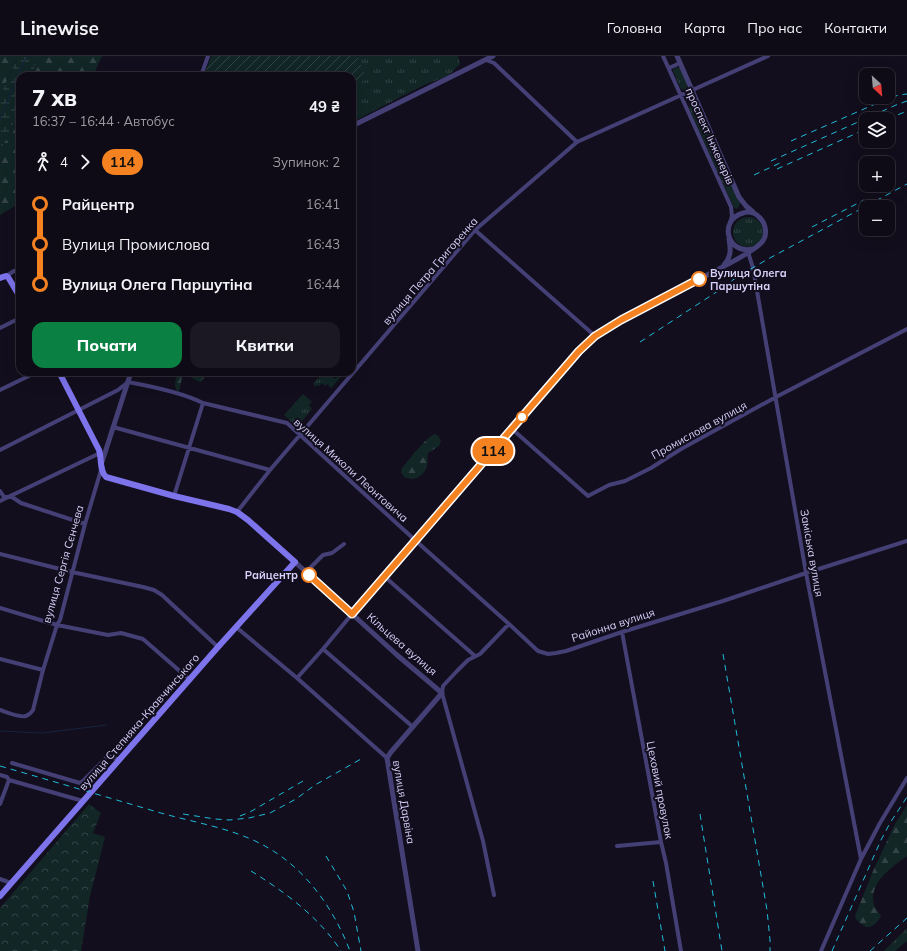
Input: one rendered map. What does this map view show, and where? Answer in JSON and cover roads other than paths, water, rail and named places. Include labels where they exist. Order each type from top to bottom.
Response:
[{"type":"main road","points":[[3,277],[10,279],[16,290]]},
{"type":"main road","points":[[61,376],[100,453],[101,467]]},
{"type":"main road","name":"Кільцева вулиця","points":[[101,467],[104,476],[109,478],[237,512],[295,562]]},
{"type":"main road","name":"вулиця Степняка-Кравчинського","points":[[0,896],[218,647],[295,562]]},
{"type":"street","points":[[202,72],[208,56]]},
{"type":"street","points":[[356,124],[493,56]]},
{"type":"street","name":"проспект Інженерів","points":[[663,56],[731,207],[732,216],[729,226]]},
{"type":"street","name":"проспект Інженерів","points":[[677,56],[741,201],[755,214]]},
{"type":"street","name":"вулиця Петра Григоренка","points":[[356,369],[475,230],[577,142],[768,56]]},
{"type":"street","points":[[486,60],[494,63],[577,142]]},
{"type":"street","points":[[669,68],[680,63]]},
{"type":"street","points":[[720,268],[725,264],[730,256],[729,226],[740,208],[741,201]]},
{"type":"street","points":[[297,678],[579,351],[595,336],[628,316],[720,268],[758,246],[763,241],[766,228],[760,218],[755,214],[748,212],[744,212],[734,217]]},
{"type":"street","points":[[475,230],[595,336]]},
{"type":"street","points":[[729,236],[731,242],[736,246],[749,251]]},
{"type":"street","name":"Заміська вулиця","points":[[749,251],[806,573],[861,859]]},
{"type":"street","points":[[3,277],[16,271]]},
{"type":"street","points":[[0,328],[16,320]]},
{"type":"street","name":"Промислова вулиця","points":[[512,429],[588,496],[609,485],[625,481],[651,468],[681,449],[776,397],[907,329]]},
{"type":"street","points":[[0,390],[29,376]]},
{"type":"street","name":"вулиця Сергія Сєнчева","points":[[0,710],[26,716],[33,710],[43,670],[57,625],[60,620],[84,524],[130,376]]},
{"type":"street","name":"вулиця Петра Григоренка","points":[[237,512],[270,470],[350,376]]},
{"type":"street","points":[[0,450],[118,390],[128,382]]},
{"type":"street","name":"вулиця Миколи Леонтовича","points":[[128,382],[195,399],[203,403],[286,423],[509,624]]},
{"type":"street","points":[[174,496],[203,403]]},
{"type":"street","points":[[113,427],[270,470]]},
{"type":"street","points":[[0,501],[100,453]]},
{"type":"street","points":[[0,491],[4,497],[12,497],[21,503],[84,524]]},
{"type":"street","name":"Районна вулиця","points":[[509,624],[538,651],[548,654],[566,651],[907,541]]},
{"type":"street","points":[[306,572],[323,555],[332,553],[344,544]]},
{"type":"street","points":[[0,554],[72,572],[143,586],[154,590],[162,595],[218,647]]},
{"type":"street","name":"Кільцева вулиця","points":[[295,562],[397,655],[442,693]]},
{"type":"street","points":[[385,577],[475,656]]},
{"type":"street","points":[[0,608],[57,625],[108,635],[121,633],[143,639],[190,680]]},
{"type":"street","points":[[494,895],[484,841],[442,693],[443,686],[457,671],[468,660],[480,654],[509,624]]},
{"type":"street","name":"вулиця Дарвіна","points":[[236,627],[297,678],[387,758],[418,951]]},
{"type":"street","name":"Цеховий провулок","points":[[622,632],[666,863],[681,951]]},
{"type":"street","points":[[323,649],[412,726]]},
{"type":"street","points":[[0,659],[43,670]]},
{"type":"street","points":[[387,758],[412,726],[442,693]]},
{"type":"street","points":[[12,763],[80,783],[108,756],[120,760]]},
{"type":"street","points":[[0,775],[9,780],[83,801]]},
{"type":"street","points":[[820,951],[861,859],[880,823],[907,778]]},
{"type":"street","points":[[0,804],[9,780]]},
{"type":"street","points":[[617,846],[661,842]]},
{"type":"street","points":[[0,879],[11,883]]},
{"type":"waterway","points":[[19,72],[28,56]]},
{"type":"waterway","points":[[0,119],[16,80]]},
{"type":"waterway","points":[[0,731],[42,733],[107,725]]},
{"type":"railway","points":[[791,141],[889,98],[907,94]]},
{"type":"railway","points":[[771,161],[907,101]]},
{"type":"railway","points":[[895,116],[907,111]]},
{"type":"railway","points":[[777,169],[859,132]]},
{"type":"railway","points":[[754,175],[780,163]]},
{"type":"railway","points":[[640,342],[737,277],[907,184]]},
{"type":"railway","points":[[812,227],[859,203]]},
{"type":"railway","points":[[723,654],[767,910],[770,951]]},
{"type":"railway","points":[[183,814],[229,820],[249,818],[270,813],[296,799],[315,785],[361,759]]},
{"type":"railway","points":[[0,766],[166,815],[229,831],[253,840],[270,849],[300,872],[324,901],[343,934],[350,951]]},
{"type":"railway","points":[[240,816],[250,812],[303,781]]},
{"type":"railway","points":[[832,951],[881,840],[907,797]]},
{"type":"railway","points":[[700,814],[722,951]]},
{"type":"railway","points":[[326,856],[347,891],[354,912],[361,951]]},
{"type":"railway","points":[[251,871],[301,906],[323,928],[341,951]]},
{"type":"railway","points":[[653,881],[665,951]]},
{"type":"railway","points":[[870,951],[907,918]]},
{"type":"place","name":"Вулиця Олега Паршутіна","points":[[699,279]]},
{"type":"place","name":"Райцентр","points":[[309,575]]}]
